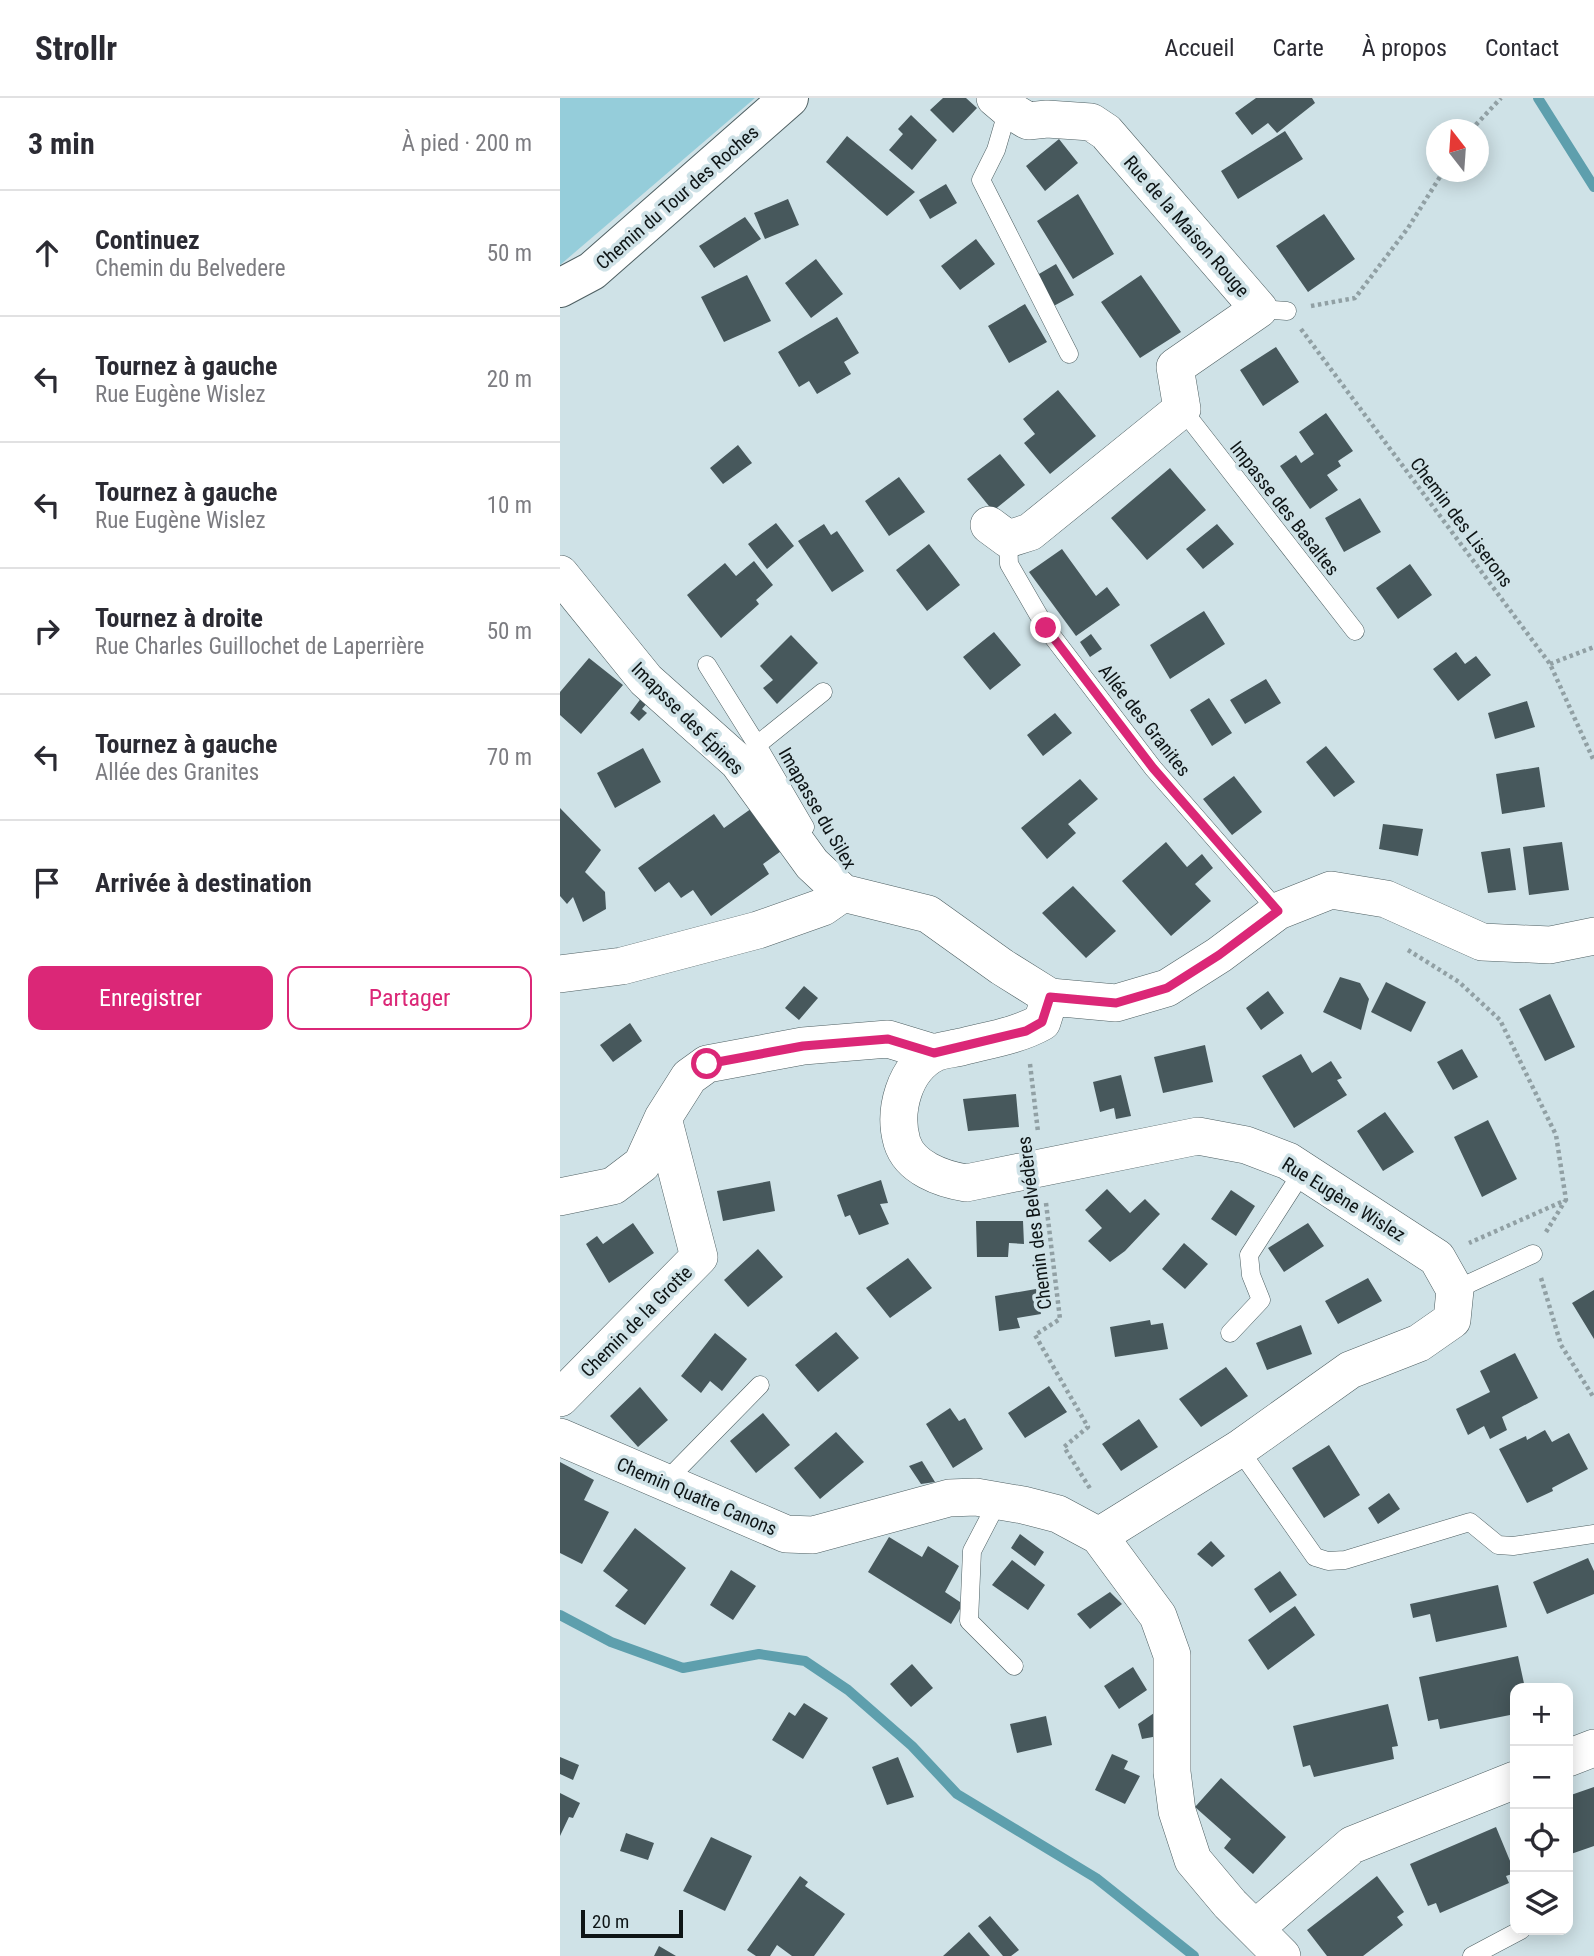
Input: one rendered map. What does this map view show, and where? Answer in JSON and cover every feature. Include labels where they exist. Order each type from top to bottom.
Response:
[{"type":"street","name":"Chemin du Tour des Roches","points":[[560,288],[592,271],[789,98]]},
{"type":"street","name":"Rue de la Maison Rouge","points":[[1002,104],[1028,121],[1047,119],[1091,122],[1106,132],[1273,310],[1175,367],[1182,410]]},
{"type":"street","points":[[998,532],[1030,532],[1182,410]]},
{"type":"street","name":"Imapsse des Épines","points":[[560,574],[646,680],[738,762],[812,864],[843,893]]},
{"type":"street","points":[[560,974],[622,966],[758,930],[823,907],[843,893],[928,914],[1002,967],[1050,997],[1116,1003],[1167,988],[1219,955],[1278,911],[1331,890],[1386,900],[1482,942],[1550,945],[1594,936]]},
{"type":"street","points":[[560,1197],[613,1186],[642,1164],[663,1118],[689,1077],[707,1064],[803,1046],[888,1039],[934,1053],[1026,1031],[1042,1022],[1050,997]]},
{"type":"street","name":"Rue Eugène Wislez","points":[[934,1053],[914,1070],[902,1095],[898,1113],[905,1150],[922,1166],[942,1179],[966,1183],[1198,1136],[1246,1144],[1288,1161],[1437,1258],[1455,1290]]},
{"type":"street","name":"Chemin de la Grotte","points":[[560,1398],[699,1257],[663,1118]]},
{"type":"street","points":[[1106,1531],[1239,1449],[1350,1370],[1419,1343],[1452,1320],[1455,1290]]},
{"type":"street","name":"Chemin Quatre Canons","points":[[560,1437],[786,1534],[813,1535],[949,1498],[976,1497],[1058,1514],[1106,1531],[1158,1616],[1172,1655],[1172,1772],[1177,1811],[1193,1860],[1230,1904],[1282,1956]]},
{"type":"street","points":[[1573,1756],[1594,1748]]},
{"type":"street","points":[[1256,1928],[1352,1845],[1510,1782]]},
{"type":"lane","points":[[1002,104],[996,150],[981,180],[1069,354]]},
{"type":"lane","name":"Impasse des Basaltes","points":[[1182,410],[1356,631]]},
{"type":"lane","name":"Allée des Granites","points":[[998,532],[1009,564],[1046,628],[1153,768],[1278,911]]},
{"type":"lane","points":[[707,665],[757,745]]},
{"type":"lane","name":"Imapasse du Silex","points":[[823,692],[757,745],[843,893]]},
{"type":"lane","points":[[1230,1333],[1261,1300],[1251,1275],[1249,1255],[1303,1171]]},
{"type":"lane","points":[[1455,1290],[1533,1254]]},
{"type":"lane","points":[[665,1482],[761,1385]]},
{"type":"lane","points":[[1239,1449],[1315,1557],[1328,1560],[1345,1559],[1470,1522],[1498,1545],[1513,1546],[1594,1534]]},
{"type":"lane","points":[[999,1501],[972,1551],[969,1621],[1014,1666]]},
{"type":"lane","points":[[1472,1956],[1512,1935]]},
{"type":"path","points":[[1481,119],[1501,98]]},
{"type":"path","points":[[1273,310],[1354,298],[1408,228],[1437,182]]},
{"type":"path","name":"Chemin des Liserons","points":[[1273,310],[1550,664],[1594,761]]},
{"type":"path","points":[[1550,664],[1594,647]]},
{"type":"path","points":[[1405,948],[1459,982],[1500,1020],[1556,1135],[1566,1200],[1533,1254],[1562,1345],[1594,1398]]},
{"type":"path","name":"Chemin des Belvédères","points":[[1026,1031],[1060,1318],[1035,1335],[1088,1427],[1064,1447],[1106,1531]]},
{"type":"path","points":[[1437,1258],[1566,1200]]},
{"type":"shaded area","points":[[560,98],[755,98],[560,265]]},
{"type":"building","points":[[943,98],[966,98],[977,108],[953,133],[930,110]]},
{"type":"building","points":[[1256,98],[1312,98],[1315,103],[1277,133],[1268,123],[1252,135],[1235,113]]},
{"type":"building","points":[[911,115],[937,140],[912,170],[889,150],[903,134],[898,129]]},
{"type":"building","points":[[1285,131],[1303,159],[1238,199],[1221,171]]},
{"type":"building","points":[[847,136],[915,192],[887,216],[826,162]]},
{"type":"building","points":[[1059,139],[1078,163],[1045,191],[1026,166]]},
{"type":"building","points":[[946,184],[957,203],[930,219],[919,200]]},
{"type":"building","points":[[1078,194],[1114,254],[1073,279],[1037,221]]},
{"type":"building","points":[[788,199],[799,225],[765,239],[754,213]]},
{"type":"building","points":[[1324,214],[1355,259],[1308,292],[1276,246]]},
{"type":"building","points":[[745,217],[761,239],[714,268],[699,246]]},
{"type":"building","points":[[976,239],[995,264],[960,290],[941,266]]},
{"type":"building","points":[[816,259],[843,294],[811,318],[785,283]]},
{"type":"building","points":[[1056,264],[1074,295],[1050,308],[1032,278]]},
{"type":"building","points":[[747,275],[771,321],[724,342],[701,297]]},
{"type":"building","points":[[1141,275],[1181,332],[1140,358],[1101,302]]},
{"type":"building","points":[[1025,304],[1047,342],[1009,363],[988,326]]},
{"type":"building","points":[[837,317],[859,353],[844,362],[851,374],[817,394],[809,381],[799,387],[778,352]]},
{"type":"building","points":[[1276,347],[1299,382],[1263,406],[1240,370]]},
{"type":"building","points":[[1058,390],[1096,436],[1050,474],[1024,443],[1035,434],[1023,419]]},
{"type":"building","points":[[1326,413],[1353,451],[1338,461],[1341,466],[1327,475],[1338,490],[1310,509],[1280,466],[1296,455],[1301,463],[1314,454],[1299,432]]},
{"type":"building","points":[[738,445],[752,463],[723,484],[710,468]]},
{"type":"building","points":[[1000,454],[1025,485],[993,511],[967,479]]},
{"type":"building","points":[[1170,468],[1206,510],[1147,560],[1111,518]]},
{"type":"building","points":[[899,477],[925,512],[889,536],[865,501]]},
{"type":"building","points":[[1360,498],[1381,532],[1344,552],[1325,518]]},
{"type":"building","points":[[776,523],[794,546],[767,569],[748,544]]},
{"type":"building","points":[[824,524],[831,535],[837,531],[864,571],[832,592],[798,541]]},
{"type":"building","points":[[1217,524],[1234,544],[1203,569],[1186,549]]},
{"type":"building","points":[[929,544],[960,585],[927,611],[896,570]]},
{"type":"building","points":[[1062,549],[1096,596],[1107,587],[1120,605],[1076,636],[1029,572]]},
{"type":"building","points":[[754,561],[773,585],[756,600],[759,604],[721,638],[687,595],[725,563],[736,576]]},
{"type":"building","points":[[1410,564],[1432,595],[1398,619],[1376,588]]},
{"type":"building","points":[[1204,611],[1225,644],[1170,679],[1150,645]]},
{"type":"building","points":[[994,632],[1021,665],[990,690],[963,657]]},
{"type":"building","points":[[1091,634],[1102,649],[1090,657],[1080,642]]},
{"type":"building","points":[[791,635],[818,663],[777,704],[763,688],[773,680],[760,666]]},
{"type":"building","points":[[1456,652],[1465,664],[1476,656],[1491,675],[1458,701],[1433,669]]},
{"type":"building","points":[[589,658],[623,685],[581,734],[560,715],[560,692]]},
{"type":"building","points":[[1266,679],[1281,703],[1245,724],[1230,700]]},
{"type":"building","points":[[642,697],[648,702],[642,709],[647,713],[639,721],[630,713]]},
{"type":"building","points":[[1209,698],[1232,733],[1212,746],[1190,710]]},
{"type":"building","points":[[1527,701],[1535,727],[1495,739],[1488,713]]},
{"type":"building","points":[[1055,713],[1072,733],[1043,756],[1027,735]]},
{"type":"building","points":[[1326,746],[1355,782],[1334,797],[1306,762]]},
{"type":"building","points":[[643,748],[661,782],[615,808],[597,773]]},
{"type":"building","points":[[1539,767],[1545,807],[1502,814],[1496,774]]},
{"type":"building","points":[[1234,776],[1262,812],[1232,835],[1203,799]]},
{"type":"building","points":[[1080,779],[1098,799],[1068,824],[1076,833],[1047,859],[1021,828]]},
{"type":"building","points":[[762,801],[791,844],[763,864],[769,874],[711,916],[693,890],[681,898],[669,882],[655,892],[638,868],[714,814],[724,828]]},
{"type":"building","points":[[560,808],[601,850],[585,872],[605,892],[606,909],[583,922],[573,897],[567,904],[560,896]]},
{"type":"building","points":[[1383,824],[1423,829],[1418,856],[1379,849]]},
{"type":"building","points":[[1166,842],[1187,867],[1202,854],[1213,868],[1195,884],[1211,901],[1171,936],[1122,881]]},
{"type":"building","points":[[1562,842],[1569,890],[1529,895],[1523,847]]},
{"type":"building","points":[[1510,848],[1516,890],[1488,893],[1481,852]]},
{"type":"building","points":[[1073,886],[1116,931],[1086,958],[1042,913]]},
{"type":"building","points":[[1340,977],[1360,983],[1369,999],[1361,1030],[1323,1012]]},
{"type":"building","points":[[1386,982],[1426,1002],[1411,1032],[1371,1012]]},
{"type":"building","points":[[804,986],[818,998],[799,1020],[785,1008]]},
{"type":"building","points":[[1268,991],[1284,1013],[1261,1030],[1246,1008]]},
{"type":"building","points":[[1550,994],[1575,1047],[1545,1061],[1519,1009]]},
{"type":"building","points":[[630,1023],[642,1041],[613,1062],[600,1045]]},
{"type":"building","points":[[1205,1045],[1213,1082],[1163,1093],[1154,1057]]},
{"type":"building","points":[[1462,1049],[1478,1077],[1453,1090],[1437,1062]]},
{"type":"building","points":[[1301,1054],[1312,1073],[1331,1061],[1342,1078],[1337,1080],[1347,1095],[1294,1128],[1262,1076]]},
{"type":"building","points":[[1121,1075],[1131,1116],[1116,1119],[1114,1108],[1100,1112],[1093,1082]]},
{"type":"building","points":[[1016,1094],[1019,1127],[968,1131],[963,1099]]},
{"type":"building","points":[[1385,1112],[1414,1152],[1383,1171],[1357,1131]]},
{"type":"building","points":[[1488,1120],[1517,1179],[1482,1197],[1454,1137]]},
{"type":"building","points":[[881,1180],[888,1203],[880,1204],[889,1224],[859,1235],[850,1215],[845,1217],[837,1195]]},
{"type":"building","points":[[770,1181],[775,1211],[723,1221],[717,1191]]},
{"type":"building","points":[[1107,1189],[1130,1213],[1145,1199],[1160,1214],[1125,1251],[1110,1262],[1088,1241],[1102,1228],[1085,1210]]},
{"type":"building","points":[[1231,1190],[1255,1206],[1236,1236],[1211,1219]]},
{"type":"building","points":[[976,1221],[1023,1221],[1024,1244],[1009,1243],[1008,1257],[977,1257]]},
{"type":"building","points":[[633,1223],[654,1253],[609,1283],[586,1244],[597,1236],[603,1244]]},
{"type":"building","points":[[1308,1223],[1324,1246],[1284,1272],[1268,1248]]},
{"type":"building","points":[[1184,1243],[1208,1264],[1185,1289],[1162,1269]]},
{"type":"building","points":[[758,1249],[783,1277],[748,1307],[724,1280]]},
{"type":"building","points":[[908,1258],[932,1288],[890,1318],[866,1288]]},
{"type":"building","points":[[1368,1278],[1382,1301],[1338,1324],[1325,1301]]},
{"type":"building","points":[[1036,1289],[1041,1314],[1017,1318],[1020,1328],[999,1331],[995,1296]]},
{"type":"building","points":[[1594,1290],[1594,1339],[1572,1303]]},
{"type":"building","points":[[1150,1320],[1151,1325],[1163,1323],[1168,1349],[1115,1357],[1110,1327]]},
{"type":"building","points":[[1301,1325],[1312,1354],[1267,1370],[1256,1343]]},
{"type":"building","points":[[836,1332],[859,1358],[818,1392],[795,1365]]},
{"type":"building","points":[[715,1333],[747,1359],[722,1391],[710,1381],[701,1393],[681,1376]]},
{"type":"building","points":[[1515,1353],[1538,1398],[1502,1417],[1507,1430],[1490,1439],[1484,1426],[1468,1435],[1456,1409],[1490,1392],[1480,1371]]},
{"type":"building","points":[[1226,1367],[1248,1396],[1201,1427],[1179,1399]]},
{"type":"building","points":[[1049,1386],[1067,1412],[1025,1438],[1008,1413]]},
{"type":"building","points":[[640,1387],[668,1420],[638,1447],[610,1416]]},
{"type":"building","points":[[950,1408],[959,1421],[965,1418],[983,1449],[953,1468],[926,1424]]},
{"type":"building","points":[[763,1413],[790,1445],[756,1473],[730,1441]]},
{"type":"building","points":[[1139,1419],[1158,1447],[1121,1471],[1102,1444]]},
{"type":"building","points":[[1545,1430],[1552,1442],[1569,1433],[1588,1469],[1552,1488],[1553,1491],[1527,1503],[1499,1449],[1526,1436],[1527,1440]]},
{"type":"building","points":[[836,1432],[864,1462],[820,1499],[794,1468]]},
{"type":"building","points":[[1329,1445],[1360,1495],[1324,1518],[1292,1468]]},
{"type":"building","points":[[922,1461],[935,1482],[921,1484],[909,1466]]},
{"type":"building","points":[[560,1462],[594,1480],[584,1500],[609,1512],[582,1564],[560,1553]]},
{"type":"building","points":[[1389,1493],[1400,1509],[1378,1524],[1368,1508]]},
{"type":"building","points":[[635,1528],[686,1568],[645,1625],[615,1606],[628,1590],[603,1571]]},
{"type":"building","points":[[1020,1534],[1044,1552],[1035,1566],[1011,1548]]},
{"type":"building","points":[[889,1537],[922,1557],[928,1546],[959,1566],[945,1592],[960,1602],[960,1609],[951,1624],[868,1572]]},
{"type":"building","points":[[1211,1541],[1225,1556],[1212,1567],[1197,1554]]},
{"type":"building","points":[[1588,1558],[1594,1571],[1594,1594],[1547,1614],[1533,1582]]},
{"type":"building","points":[[1012,1560],[1045,1585],[1028,1610],[992,1585]]},
{"type":"building","points":[[731,1570],[756,1586],[733,1620],[710,1605]]},
{"type":"building","points":[[1280,1571],[1297,1595],[1270,1613],[1254,1589]]},
{"type":"building","points":[[1498,1585],[1507,1627],[1436,1642],[1430,1614],[1413,1618],[1410,1604]]},
{"type":"building","points":[[1110,1592],[1122,1604],[1090,1629],[1077,1614]]},
{"type":"building","points":[[1295,1606],[1315,1635],[1268,1670],[1248,1640]]},
{"type":"building","points":[[1518,1656],[1524,1683],[1510,1683],[1510,1715],[1440,1729],[1438,1719],[1428,1721],[1419,1677]]},
{"type":"building","points":[[912,1664],[933,1688],[911,1707],[890,1684]]},
{"type":"building","points":[[1133,1667],[1147,1690],[1119,1709],[1104,1686]]},
{"type":"building","points":[[804,1703],[828,1718],[803,1759],[772,1740],[789,1712],[795,1716]]},
{"type":"building","points":[[1388,1704],[1398,1746],[1392,1747],[1394,1759],[1314,1777],[1310,1765],[1303,1767],[1293,1726]]},
{"type":"building","points":[[1157,1711],[1158,1736],[1142,1739],[1138,1724]]},
{"type":"building","points":[[1046,1716],[1052,1745],[1017,1753],[1010,1724]]},
{"type":"building","points":[[1112,1754],[1128,1761],[1124,1769],[1140,1776],[1125,1804],[1095,1790]]},
{"type":"building","points":[[560,1757],[579,1765],[573,1780],[560,1774]]},
{"type":"building","points":[[898,1757],[914,1797],[887,1805],[872,1767]]},
{"type":"building","points":[[1221,1778],[1286,1837],[1253,1874],[1224,1848],[1231,1839],[1195,1807]]},
{"type":"building","points":[[1594,1787],[1594,1846],[1573,1853],[1573,1809],[1573,1794]]},
{"type":"building","points":[[560,1793],[580,1803],[573,1818],[569,1817],[560,1836]]},
{"type":"building","points":[[1496,1827],[1510,1861],[1510,1875],[1506,1876],[1509,1883],[1440,1913],[1436,1903],[1428,1906],[1410,1864]]},
{"type":"building","points":[[626,1833],[654,1843],[648,1860],[620,1851]]},
{"type":"building","points":[[711,1837],[752,1856],[725,1911],[683,1891]]},
{"type":"building","points":[[800,1876],[808,1882],[805,1886],[845,1914],[814,1956],[792,1956],[777,1945],[770,1956],[756,1956],[747,1950]]},
{"type":"building","points":[[1377,1876],[1404,1912],[1397,1917],[1403,1925],[1363,1956],[1327,1956],[1307,1930]]},
{"type":"building","points":[[990,1916],[1019,1950],[1011,1956],[1003,1956],[978,1926]]},
{"type":"building","points":[[969,1932],[990,1956],[943,1956]]},
{"type":"building","points":[[659,1946],[676,1956],[654,1956]]},
{"type":"waterway","points":[[1538,98],[1594,187]]},
{"type":"waterway","points":[[560,1615],[611,1642],[683,1668],[759,1654],[805,1661],[848,1690],[912,1746],[957,1794],[1096,1878],[1194,1956]]},
{"type":"route","points":[[707,1064],[803,1046],[888,1039],[934,1053],[1026,1031],[1042,1022],[1050,997],[1116,1003],[1167,988],[1219,955],[1278,911],[1153,768],[1046,628]]}]
